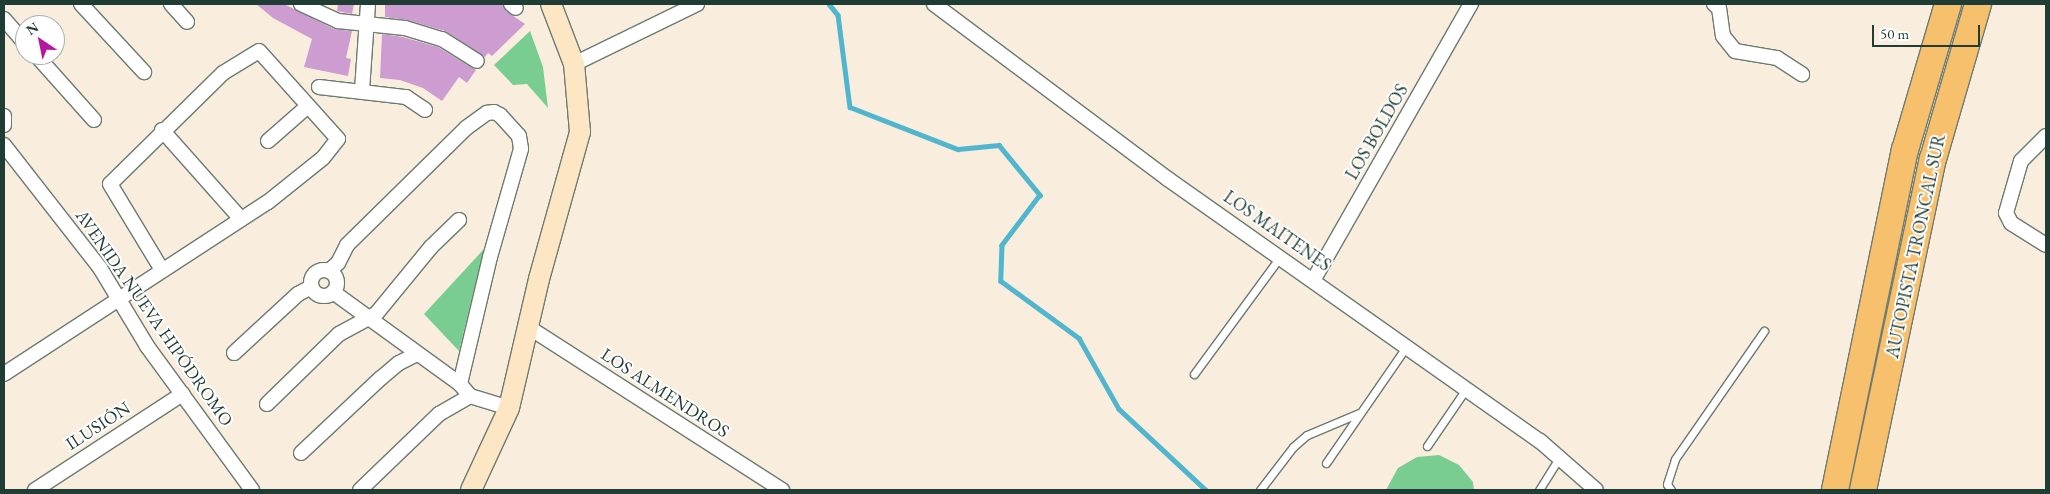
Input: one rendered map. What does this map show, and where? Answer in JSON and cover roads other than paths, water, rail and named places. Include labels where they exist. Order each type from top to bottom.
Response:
[{"type":"highway","name":"AUTOPISTA TRONCAL SUR","points":[[1835,490],[1899,178],[1948,4]]},
{"type":"highway","name":"AUTOPISTA TRONCAL SUR","points":[[1863,490],[1933,159],[1978,4]]},
{"type":"main road","points":[[471,490],[509,408],[528,327],[580,132],[574,64],[551,4]]},
{"type":"street","points":[[81,4],[144,72]]},
{"type":"street","points":[[171,4],[187,22]]},
{"type":"street","points":[[300,4],[338,20],[405,28],[442,39],[477,61]]},
{"type":"street","points":[[362,90],[368,4]]},
{"type":"street","points":[[574,64],[697,4]]},
{"type":"street","name":"LOS MAITENES","points":[[934,4],[1168,179],[1314,279],[1466,389],[1559,458],[1596,490]]},
{"type":"street","name":"LOS BOLDOS","points":[[1314,279],[1471,4]]},
{"type":"street","points":[[1714,4],[1719,8],[1722,36],[1735,51],[1777,58],[1802,74]]},
{"type":"street","points":[[4,19],[15,32]]},
{"type":"street","points":[[4,374],[241,219],[323,158],[338,139],[259,51],[223,73],[162,130],[110,184],[162,270]]},
{"type":"street","points":[[45,65],[94,120]]},
{"type":"street","points":[[319,87],[362,90],[406,98],[425,110]]},
{"type":"street","points":[[268,142],[308,106]]},
{"type":"street","points":[[333,292],[319,296],[311,287],[312,279],[317,272],[329,271],[338,263],[347,245],[466,128],[487,113],[500,115],[519,136],[521,149],[490,257],[460,384]]},
{"type":"street","points":[[4,116],[4,125]]},
{"type":"street","points":[[162,130],[241,219]]},
{"type":"street","points":[[2046,136],[2021,161],[2006,213],[2010,223],[2046,245]]},
{"type":"street","name":"AVENIDA NUEVA HIPÓDROMO","points":[[4,145],[83,245],[147,346],[252,490]]},
{"type":"street","points":[[267,404],[339,334],[370,319],[431,247],[459,220]]},
{"type":"street","points":[[329,271],[337,281],[333,292]]},
{"type":"street","points":[[234,353],[298,294],[311,287]]},
{"type":"street","points":[[333,292],[460,384],[470,396],[509,408]]},
{"type":"street","name":"LOS ALMENDROS","points":[[528,327],[782,490]]},
{"type":"street","points":[[302,453],[381,378],[399,363],[417,354]]},
{"type":"street","name":"ILUSIÓN","points":[[35,490],[182,394]]},
{"type":"street","points":[[360,490],[439,414],[470,396]]},
{"type":"lane","points":[[1194,374],[1280,256]]},
{"type":"lane","points":[[1671,490],[1667,484],[1675,459],[1764,331]]},
{"type":"lane","points":[[1326,463],[1406,347]]},
{"type":"lane","points":[[1427,446],[1466,389]]},
{"type":"lane","points":[[1260,490],[1293,447],[1307,435],[1360,413]]},
{"type":"lane","points":[[1539,490],[1559,458]]},
{"type":"waterway","points":[[829,4],[838,15],[850,107],[958,149],[999,145],[1040,195],[1002,245],[1001,281],[1079,338],[1119,409],[1206,490]]}]
